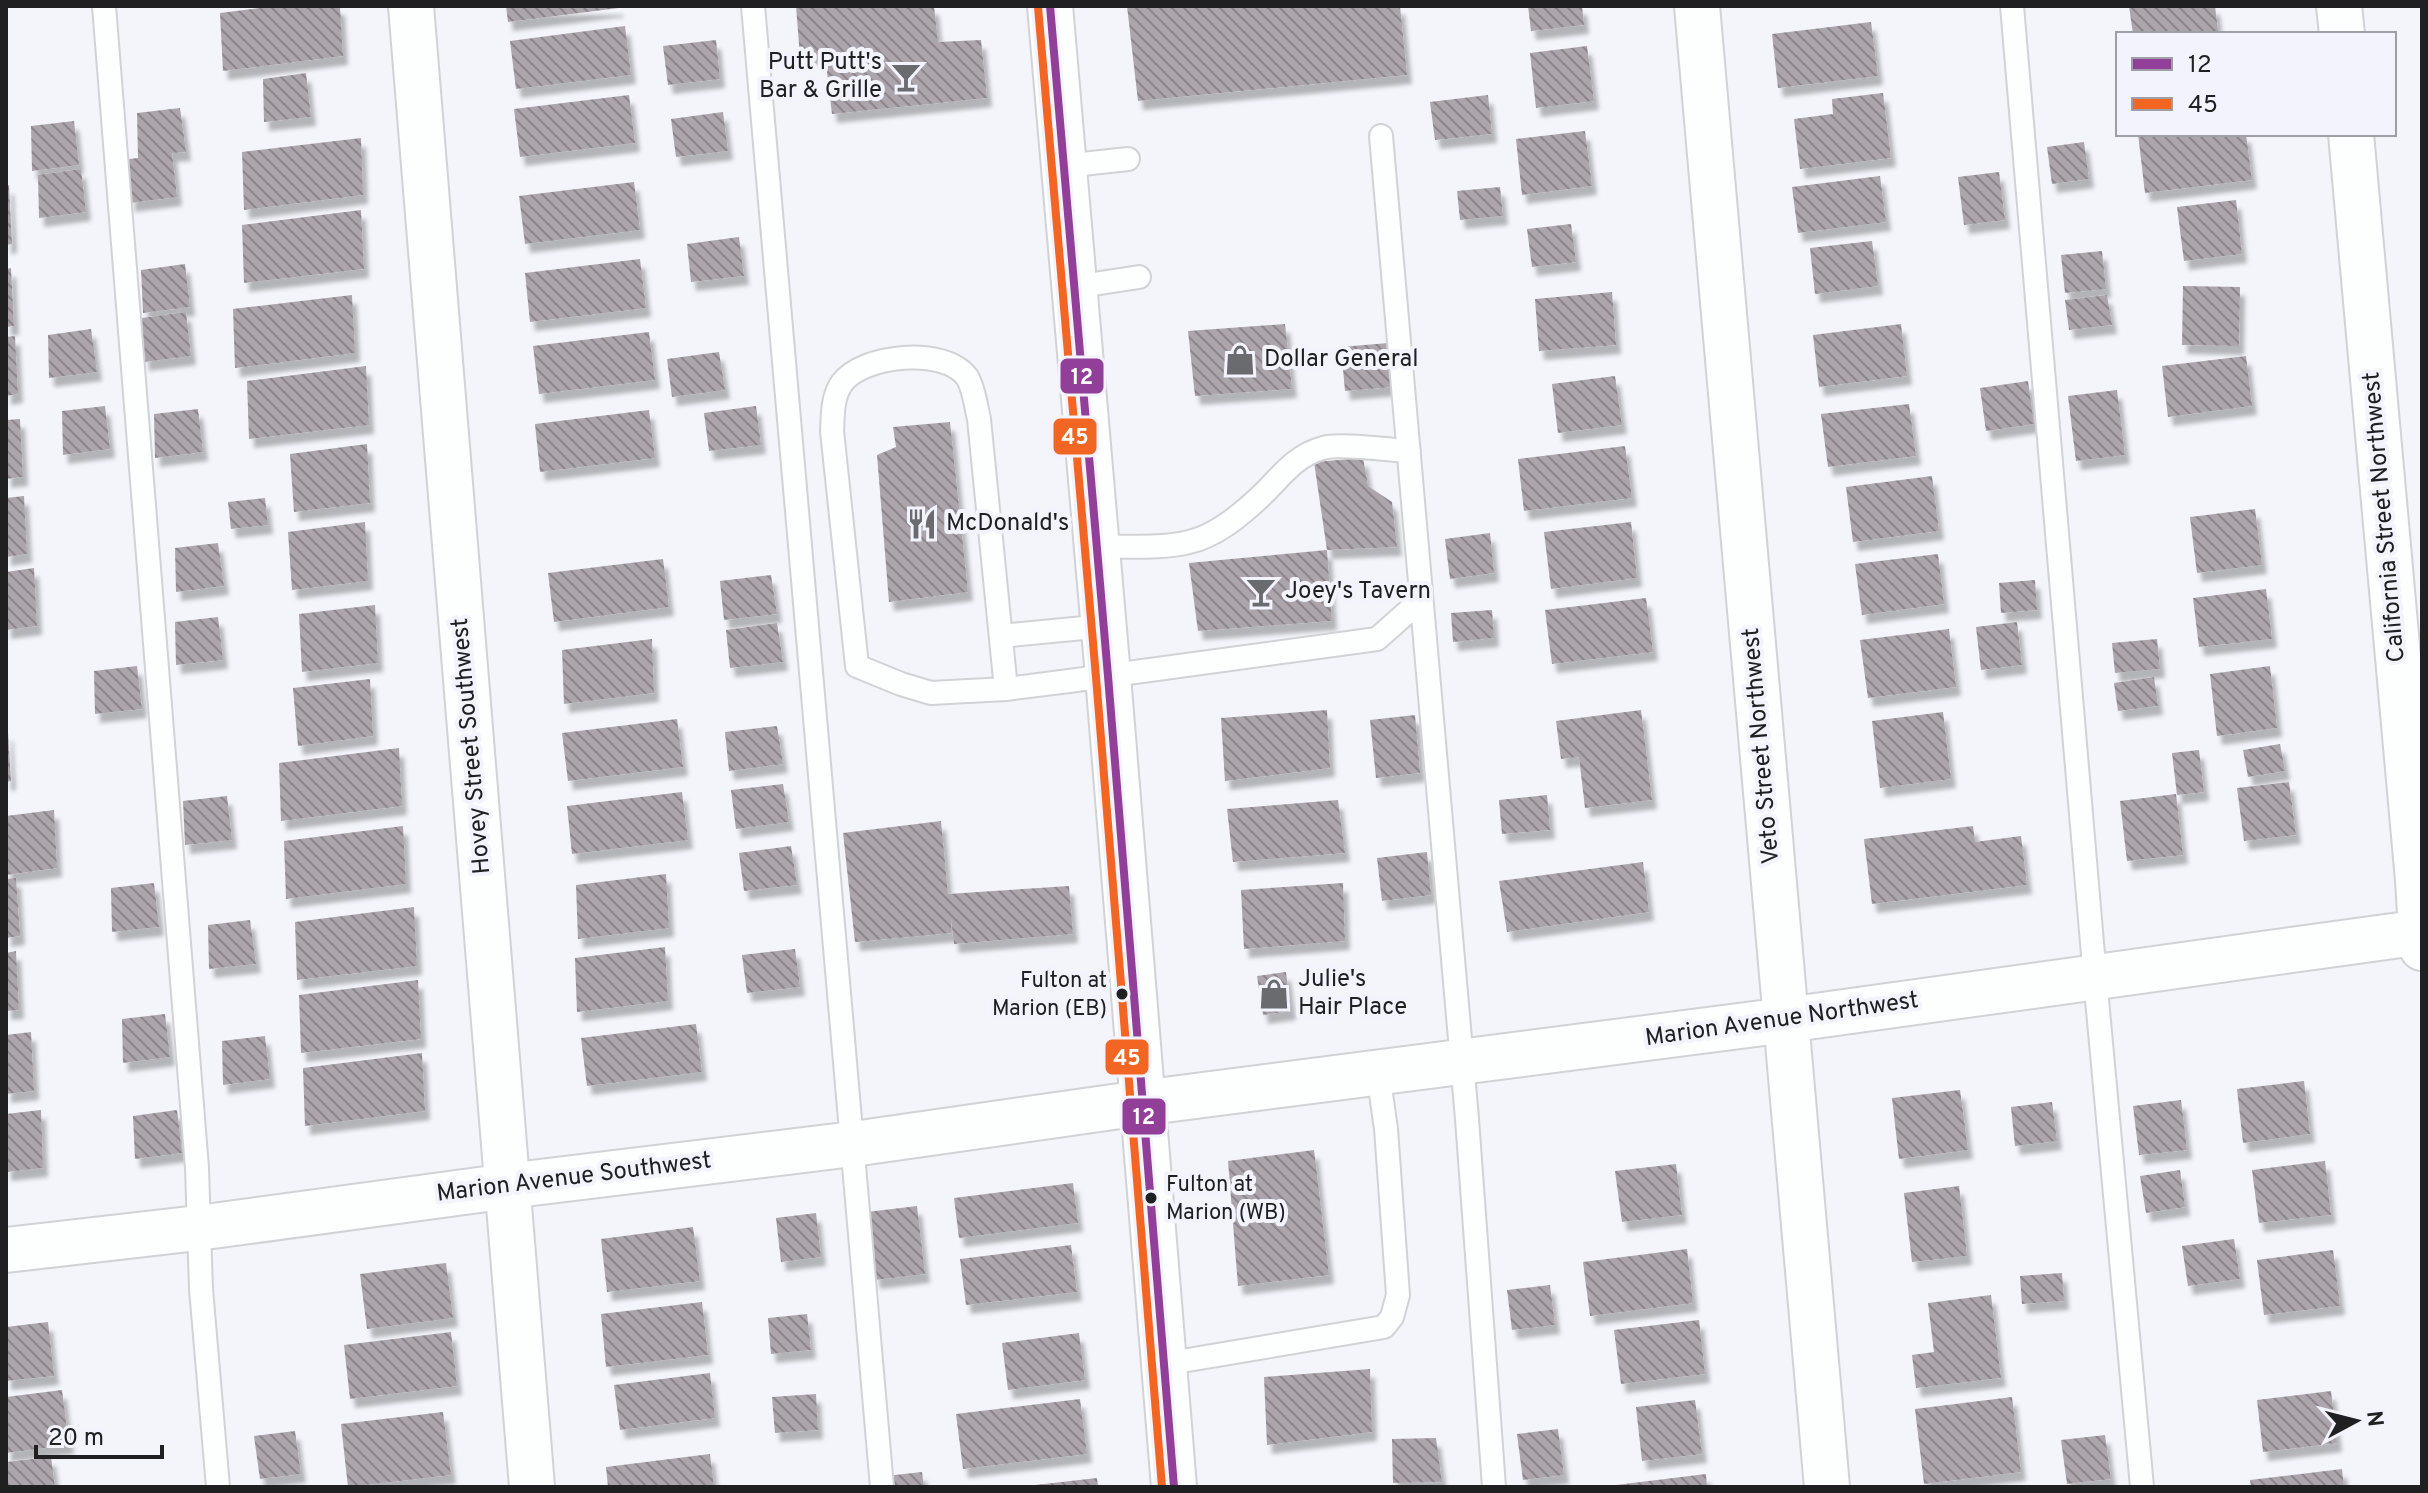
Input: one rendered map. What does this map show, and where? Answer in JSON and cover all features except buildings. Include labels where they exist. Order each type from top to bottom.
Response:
[{"type":"street","name":"Hovey Street Southwest","points":[[411,6],[532,1487]]},
{"type":"street","points":[[1050,6],[1174,1487]]},
{"type":"street","name":"Veto Street Northwest","points":[[1697,6],[1827,1487]]},
{"type":"street","points":[[2339,6],[2342,32]]},
{"type":"street","name":"California Street Northwest","points":[[2351,136],[2422,938]]},
{"type":"street","name":"Marion Avenue Northwest","points":[[1141,1103],[2422,938]]},
{"type":"street","name":"Marion Avenue Southwest","points":[[6,1250],[853,1144],[1141,1103]]},
{"type":"lane","points":[[104,6],[197,1168],[198,1228],[218,1487]]},
{"type":"lane","points":[[753,6],[882,1487]]},
{"type":"lane","points":[[2012,6],[2142,1487]]},
{"type":"lane","points":[[1381,136],[1462,1062],[1494,1487]]},
{"type":"lane","points":[[1064,166],[1128,159]]},
{"type":"lane","points":[[1074,287],[1139,277]]},
{"type":"lane","points":[[1006,689],[979,419],[967,377],[951,365],[932,357],[904,358],[857,370],[843,381],[836,395],[832,431],[857,666],[901,684],[931,693],[1006,689],[1377,639],[1421,600]]},
{"type":"lane","points":[[1097,547],[1190,542],[1235,520],[1284,470],[1304,455],[1326,447],[1409,451]]},
{"type":"lane","points":[[1001,636],[1104,626]]},
{"type":"lane","points":[[1164,1364],[1384,1327],[1392,1317],[1398,1295],[1386,1129],[1378,1073]]},
{"type":"transit line","name":"12","points":[[1050,6],[1174,1487]]},
{"type":"transit line","name":"45","points":[[1038,7],[1162,1487]]},
{"type":"place","name":"Putt Putt's Bar & Grille","points":[[906,77]]},
{"type":"place","name":"Dollar General","points":[[1240,360]]},
{"type":"place","name":"McDonald's","points":[[922,524]]},
{"type":"place","name":"Joey's Tavern","points":[[1261,592]]},
{"type":"place","name":"Fulton at Marion (EB)","points":[[1122,994]]},
{"type":"place","name":"Julie's Hair Place","points":[[1274,994]]},
{"type":"place","name":"Fulton at Marion (WB)","points":[[1151,1198]]}]
